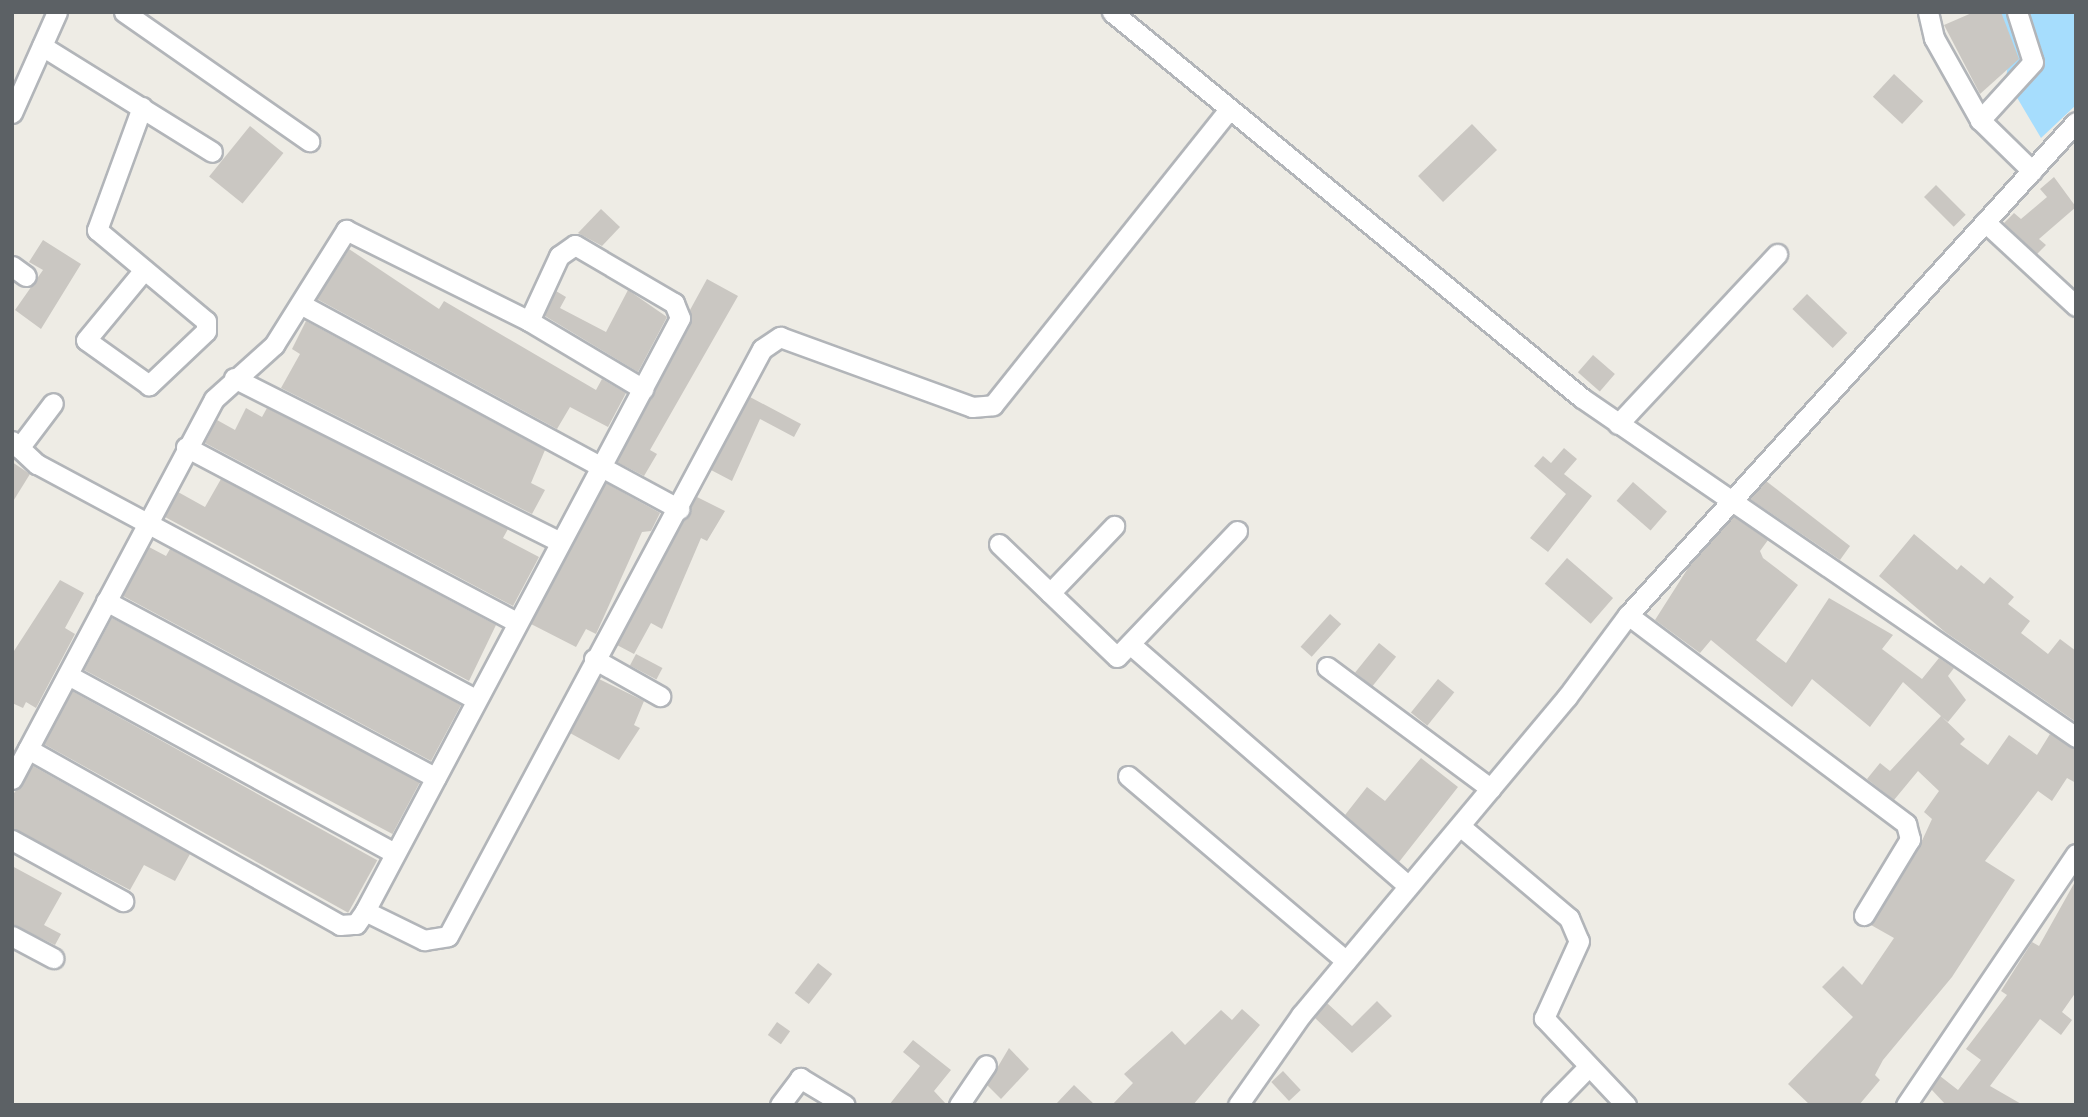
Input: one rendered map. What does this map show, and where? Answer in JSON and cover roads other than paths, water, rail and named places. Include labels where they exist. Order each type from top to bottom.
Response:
[{"type":"street","points":[[12,113],[57,12]]},
{"type":"street","points":[[124,12],[309,141]]},
{"type":"street","points":[[1112,12],[1228,111],[1618,425],[1727,504],[2076,737]]},
{"type":"street","points":[[1928,12],[1934,38],[1980,120],[2032,171]]},
{"type":"street","points":[[1980,120],[2033,62],[2017,12]]},
{"type":"street","points":[[42,46],[212,152]]},
{"type":"street","points":[[142,107],[96,220],[97,230],[206,321],[206,331],[149,385],[86,340],[144,270]]},
{"type":"street","points":[[365,911],[424,940],[448,936],[594,659],[772,340],[878,369],[972,407],[993,405],[1228,111]]},
{"type":"street","points":[[1238,1105],[1346,961],[1407,885],[1491,789],[1628,615],[2076,122]]},
{"type":"street","points":[[1985,222],[2076,306]]},
{"type":"street","points":[[12,779],[68,676],[145,520],[186,447],[234,378],[274,345],[302,305],[336,238],[346,230],[529,321],[643,388]]},
{"type":"street","points":[[28,749],[340,925],[356,924],[436,778],[515,621],[680,318],[674,303],[575,245],[559,256],[529,321]]},
{"type":"street","points":[[1618,425],[1777,254]]},
{"type":"street","points":[[302,305],[679,509]]},
{"type":"street","points":[[234,378],[558,541]]},
{"type":"street","points":[[53,403],[16,444],[37,464],[476,699]]},
{"type":"street","points":[[186,447],[515,621]]},
{"type":"street","points":[[1050,593],[1114,526]]},
{"type":"street","points":[[999,544],[1117,657],[1237,531]]},
{"type":"street","points":[[106,601],[436,778]]},
{"type":"street","points":[[1628,615],[1906,824],[1910,839],[1864,915]]},
{"type":"street","points":[[1130,644],[1407,885]]},
{"type":"street","points":[[594,659],[660,696]]},
{"type":"street","points":[[1327,667],[1491,789]]},
{"type":"street","points":[[68,676],[395,853]]},
{"type":"street","points":[[1128,776],[1346,961]]},
{"type":"street","points":[[1460,826],[1576,930],[1579,942],[1544,1018],[1626,1105]]},
{"type":"street","points":[[12,840],[123,901]]},
{"type":"street","points":[[1906,1105],[2076,853]]},
{"type":"street","points":[[12,936],[53,958]]},
{"type":"street","points":[[959,1105],[986,1065]]},
{"type":"street","points":[[1551,1105],[1589,1066]]},
{"type":"street","points":[[780,1105],[800,1078],[845,1105]]},
{"type":"water","points":[[1998,12],[2076,12],[2076,105],[2041,138],[2006,79],[2011,39]]}]
